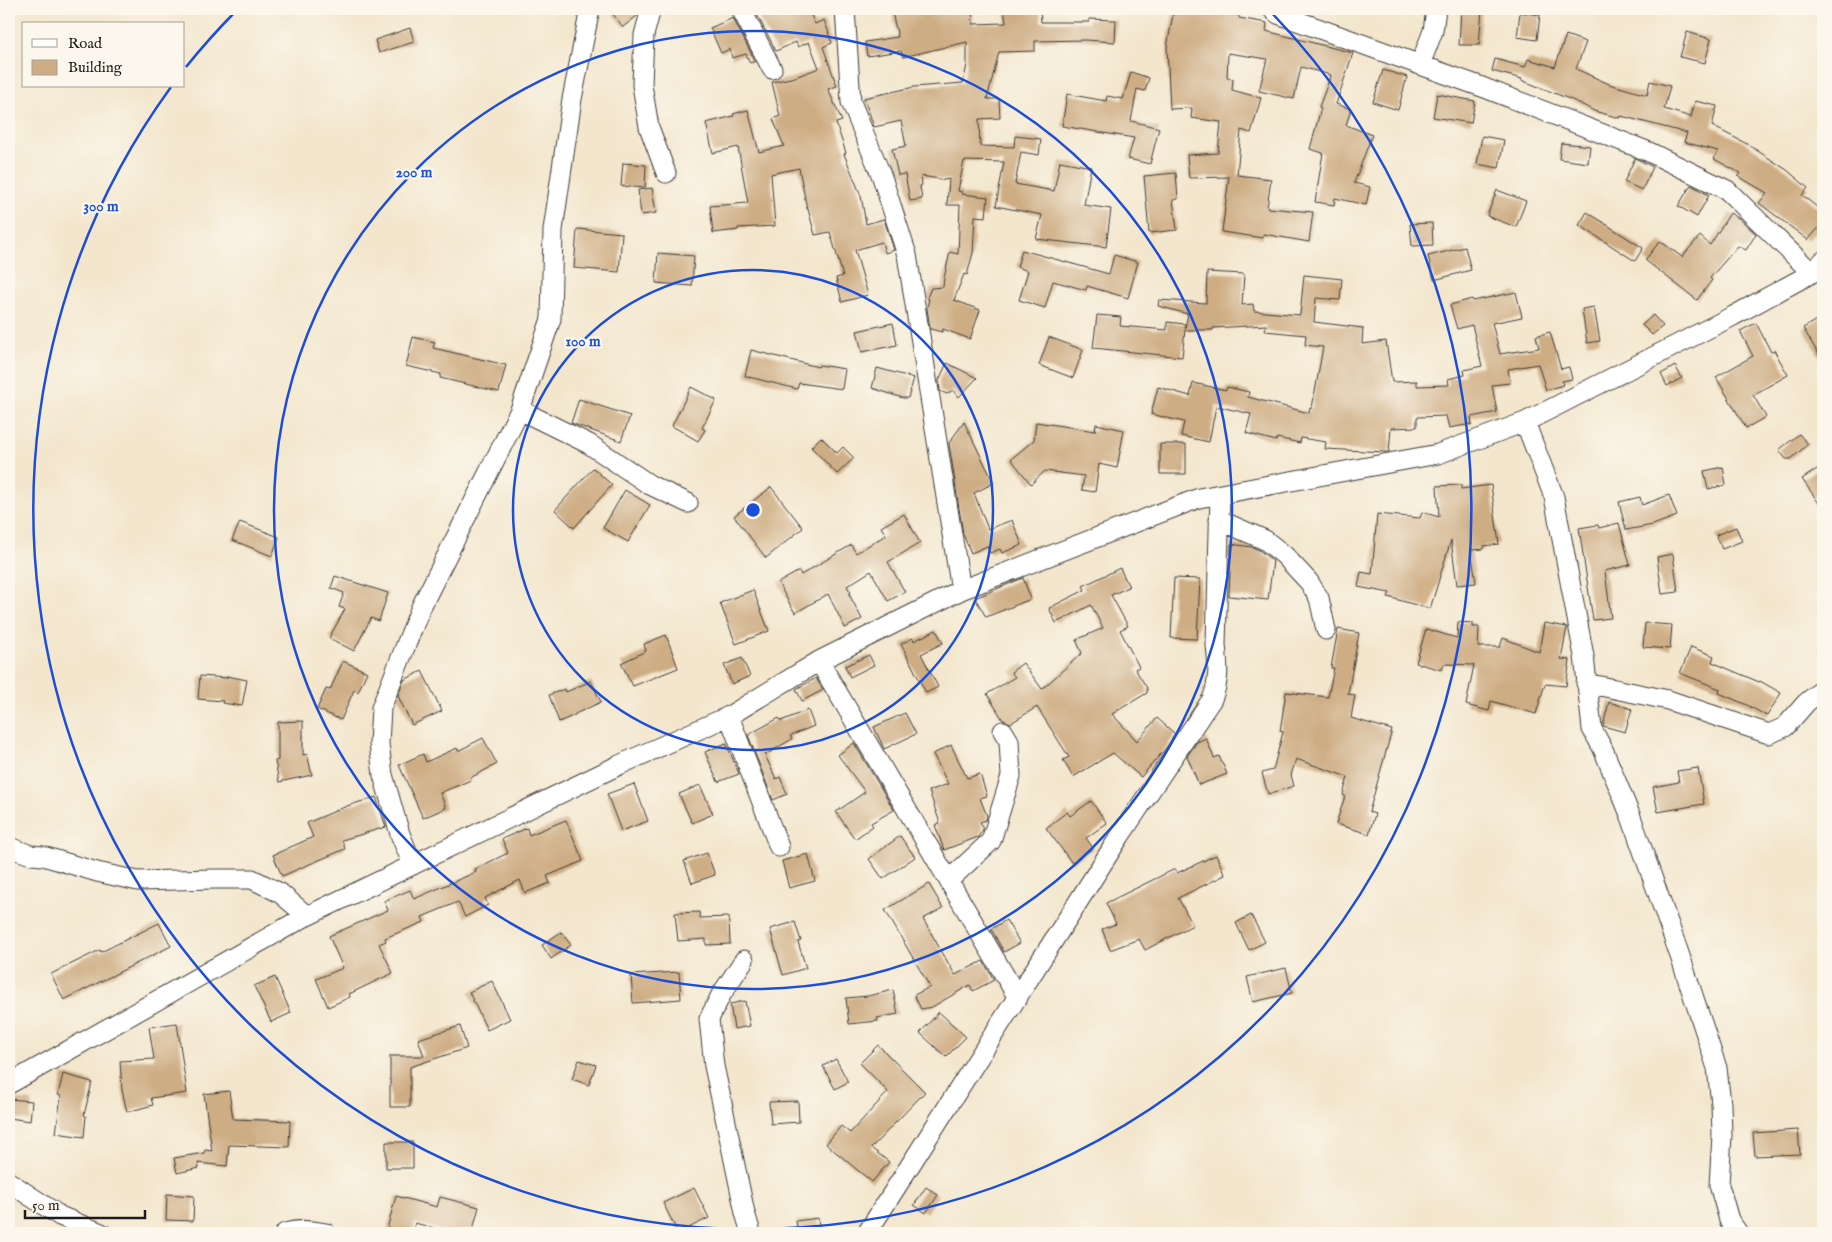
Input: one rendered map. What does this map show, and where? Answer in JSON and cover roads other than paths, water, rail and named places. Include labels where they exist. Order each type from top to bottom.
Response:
[{"type":"street","points":[[412,865],[400,834],[383,775],[379,744],[381,708],[421,606],[520,410],[551,319],[553,230],[572,99],[590,9]]},
{"type":"street","points":[[650,9],[644,35],[642,84],[649,127],[666,173]]},
{"type":"street","points":[[741,9],[772,69]]},
{"type":"street","points":[[845,9],[851,102],[882,177],[906,255],[961,590]]},
{"type":"street","points":[[9,1084],[307,916],[617,766],[730,716],[819,661],[961,590],[1199,498],[1438,454],[1525,422],[1734,316],[1817,267],[1727,190],[1647,151],[1420,65],[1278,14],[1272,9]]},
{"type":"street","points":[[1420,65],[1433,32],[1436,9]]},
{"type":"street","points":[[520,410],[589,444],[650,485],[688,504]]},
{"type":"street","points":[[1525,422],[1554,497],[1584,656],[1592,730],[1603,750],[1631,817],[1717,1068],[1722,1135],[1719,1185],[1729,1220],[1738,1233]]},
{"type":"street","points":[[867,1233],[1120,836],[1212,699],[1218,685],[1219,667],[1216,645],[1220,495]]},
{"type":"street","points":[[1219,520],[1265,540],[1284,555],[1309,582],[1318,598],[1326,630]]},
{"type":"street","points":[[819,661],[1018,998]]},
{"type":"street","points":[[1586,683],[1668,700],[1769,734],[1785,727],[1806,703],[1823,689]]},
{"type":"street","points":[[730,716],[779,847]]},
{"type":"street","points":[[949,880],[991,841],[1011,776],[1009,741],[1004,731]]},
{"type":"street","points":[[9,847],[30,855],[42,856],[97,872],[138,881],[252,880],[280,893],[307,916]]},
{"type":"street","points":[[744,960],[721,995],[710,1019],[714,1066],[739,1187],[751,1233]]},
{"type":"street","points":[[9,1182],[60,1216],[101,1233]]},
{"type":"street","points":[[285,1233],[311,1230],[326,1233]]}]
